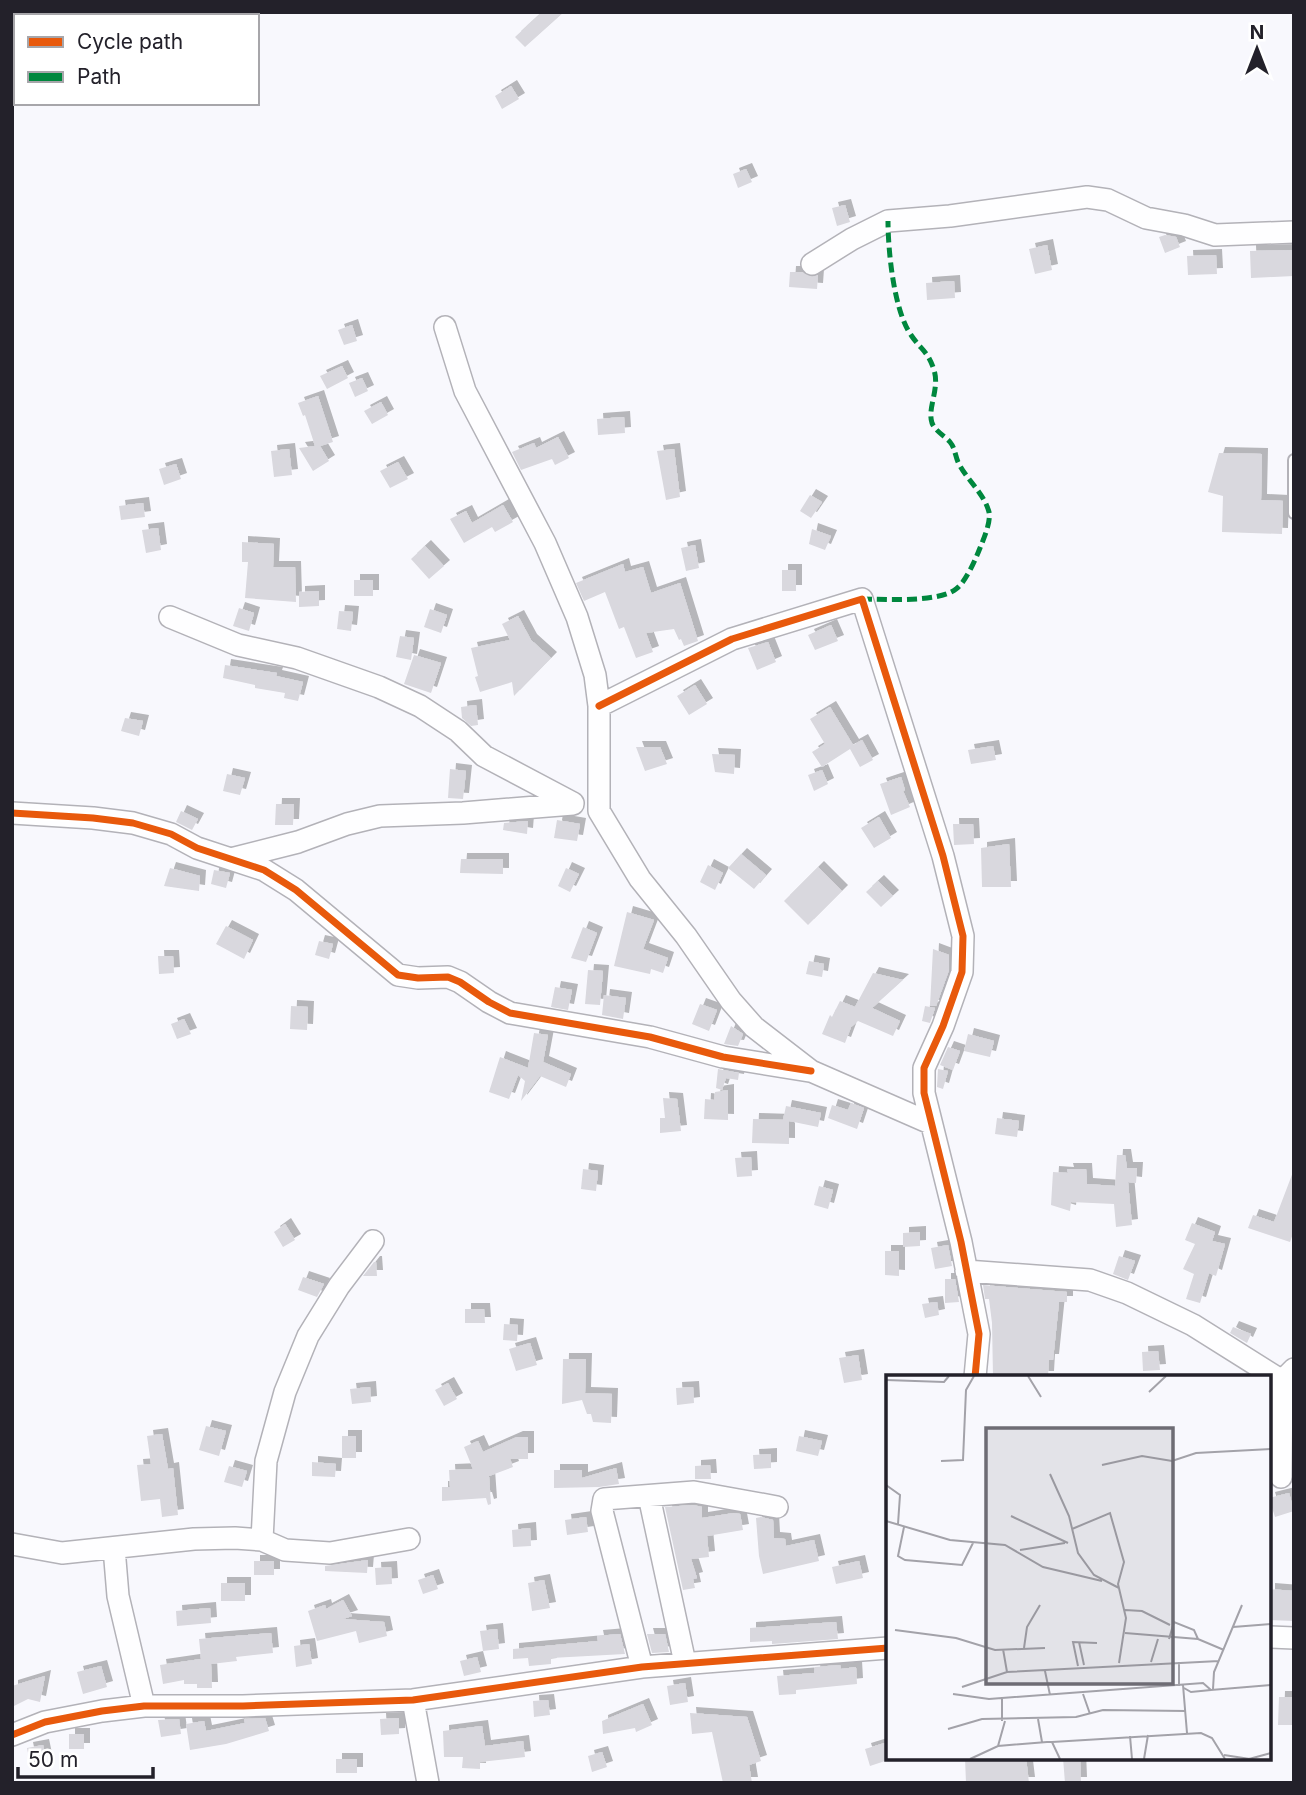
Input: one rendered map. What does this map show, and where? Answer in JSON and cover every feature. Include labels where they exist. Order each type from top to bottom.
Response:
[{"type":"street","points":[[812,264],[888,221],[950,216],[1087,197],[1108,200],[1146,218],[1184,225],[1215,235],[1294,232]]},
{"type":"street","points":[[445,327],[465,391],[545,543],[577,617],[595,675],[599,706],[599,811],[640,879],[686,936],[731,1001],[754,1027],[811,1072]]},
{"type":"street","points":[[599,706],[732,639],[862,599],[943,856],[963,936],[961,972],[943,1026],[924,1068],[924,1093],[967,1271],[979,1334],[975,1375]]},
{"type":"street","points":[[170,617],[237,645],[297,658],[410,701],[458,731],[484,756],[573,803],[599,811]]},
{"type":"street","points":[[230,860],[299,842],[348,824],[380,816],[463,813],[573,803]]},
{"type":"street","points":[[12,813],[133,823],[171,834],[197,848],[264,870],[296,890],[398,975],[418,978],[448,977],[510,1013],[650,1037],[723,1057],[811,1072],[930,1123]]},
{"type":"street","points":[[262,1540],[265,1461],[285,1392],[308,1336],[339,1286],[373,1241]]},
{"type":"street","points":[[967,1271],[1090,1280],[1127,1293],[1288,1375],[1281,1477]]},
{"type":"street","points":[[642,1667],[601,1505],[604,1499],[694,1492],[777,1507]]},
{"type":"street","points":[[649,1496],[685,1663]]},
{"type":"street","points":[[12,1544],[62,1553],[194,1539],[262,1540],[285,1550],[330,1553],[409,1539]]},
{"type":"street","points":[[114,1548],[118,1596],[144,1706]]},
{"type":"street","points":[[1271,1637],[1294,1638]]},
{"type":"street","points":[[12,1735],[45,1722],[144,1706],[243,1706],[413,1700],[642,1667],[886,1648]]},
{"type":"street","points":[[413,1700],[428,1783]]},
{"type":"lane","points":[[1294,460],[1294,513]]},
{"type":"building","points":[[542,12],[564,12],[525,47],[515,37]]},
{"type":"building","points":[[511,86],[519,99],[502,109],[495,96]]},
{"type":"building","points":[[746,169],[752,182],[738,188],[733,174]]},
{"type":"building","points":[[845,205],[850,222],[837,226],[832,208]]},
{"type":"building","points":[[1159,237],[1176,237],[1180,247],[1165,253]]},
{"type":"building","points":[[1047,245],[1052,270],[1035,274],[1029,249]]},
{"type":"building","points":[[1294,250],[1294,276],[1251,278],[1250,251]]},
{"type":"building","points":[[1216,255],[1217,274],[1188,275],[1187,256]]},
{"type":"building","points":[[790,272],[802,272],[812,277],[818,275],[817,289],[789,287]]},
{"type":"building","points":[[954,281],[955,298],[927,300],[926,283]]},
{"type":"building","points":[[352,325],[357,341],[344,345],[338,330]]},
{"type":"building","points":[[342,366],[348,378],[327,389],[320,376]]},
{"type":"building","points":[[362,378],[368,391],[355,397],[349,383]]},
{"type":"building","points":[[318,396],[333,442],[320,446],[329,461],[313,471],[299,448],[315,446],[298,403]]},
{"type":"building","points":[[381,402],[388,415],[372,424],[364,411]]},
{"type":"building","points":[[624,417],[625,433],[598,435],[597,419]]},
{"type":"building","points":[[558,437],[569,458],[555,465],[552,459],[521,470],[512,452],[534,443],[536,448]]},
{"type":"building","points":[[289,449],[292,475],[274,477],[271,451]]},
{"type":"building","points":[[674,449],[680,497],[666,500],[657,451]]},
{"type":"building","points":[[1219,453],[1262,454],[1261,500],[1283,501],[1282,534],[1222,532],[1223,496],[1208,492]]},
{"type":"building","points":[[398,462],[408,479],[390,488],[380,471]]},
{"type":"building","points":[[176,464],[181,479],[164,485],[159,469]]},
{"type":"building","points":[[810,495],[822,502],[811,518],[800,511]]},
{"type":"building","points":[[143,503],[145,517],[121,520],[119,506]]},
{"type":"building","points":[[503,505],[513,522],[495,532],[492,527],[464,543],[450,519],[466,511],[472,523]]},
{"type":"building","points":[[158,528],[161,550],[146,553],[142,530]]},
{"type":"building","points":[[812,529],[831,536],[825,550],[809,544]]},
{"type":"building","points":[[242,542],[274,544],[273,567],[295,567],[296,602],[245,598],[248,562],[242,562]]},
{"type":"building","points":[[695,545],[699,568],[686,571],[681,548]]},
{"type":"building","points":[[425,546],[444,566],[429,579],[411,559]]},
{"type":"building","points":[[623,564],[625,572],[643,567],[651,593],[680,583],[698,641],[684,646],[674,629],[646,633],[653,652],[636,658],[624,627],[619,629],[605,592],[584,601],[576,583]]},
{"type":"building","points":[[782,570],[796,570],[796,591],[782,591]]},
{"type":"building","points":[[354,580],[373,580],[373,596],[354,596]]},
{"type":"building","points":[[319,591],[319,606],[299,607],[299,592]]},
{"type":"building","points":[[239,608],[254,613],[249,631],[233,626]]},
{"type":"building","points":[[430,609],[447,615],[441,633],[424,627]]},
{"type":"building","points":[[339,611],[353,612],[351,631],[337,629]]},
{"type":"building","points":[[518,616],[531,640],[551,658],[514,696],[512,682],[480,692],[471,648],[510,640],[502,624]]},
{"type":"building","points":[[831,625],[838,641],[815,650],[808,635]]},
{"type":"building","points":[[400,636],[414,638],[411,660],[396,657]]},
{"type":"building","points":[[768,642],[776,662],[757,670],[748,648]]},
{"type":"building","points":[[414,655],[441,663],[431,693],[404,684]]},
{"type":"building","points":[[225,665],[277,673],[276,676],[303,682],[298,701],[284,698],[285,693],[255,688],[255,685],[223,678]]},
{"type":"building","points":[[695,685],[707,704],[689,715],[677,696]]},
{"type":"building","points":[[476,705],[478,725],[471,726],[462,718],[461,707]]},
{"type":"building","points":[[830,707],[853,745],[862,740],[873,760],[860,767],[850,749],[822,767],[812,752],[825,744],[810,719]]},
{"type":"building","points":[[125,718],[143,721],[139,736],[121,731]]},
{"type":"building","points":[[993,746],[996,760],[971,764],[968,750]]},
{"type":"building","points":[[636,747],[660,747],[667,764],[645,771]]},
{"type":"building","points":[[712,754],[735,755],[734,774],[715,772]]},
{"type":"building","points":[[450,769],[466,771],[463,799],[448,798]]},
{"type":"building","points":[[822,770],[828,784],[814,791],[808,775]]},
{"type":"building","points":[[227,774],[245,778],[240,795],[223,791]]},
{"type":"building","points":[[901,777],[905,790],[903,791],[910,807],[891,815],[880,784]]},
{"type":"building","points":[[276,804],[294,804],[293,825],[275,825]]},
{"type":"building","points":[[181,811],[198,819],[192,830],[176,822]]},
{"type":"building","points":[[879,817],[891,838],[874,848],[861,828]]},
{"type":"building","points":[[557,820],[580,824],[577,841],[554,838]]},
{"type":"building","points":[[528,821],[527,834],[503,830],[504,823]]},
{"type":"building","points":[[953,824],[973,824],[974,844],[954,845]]},
{"type":"building","points":[[1009,844],[1011,887],[982,887],[981,848]]},
{"type":"building","points":[[741,854],[766,875],[754,889],[728,868]]},
{"type":"building","points":[[461,859],[503,859],[503,874],[460,873]]},
{"type":"building","points":[[708,865],[723,873],[715,890],[700,882]]},
{"type":"building","points":[[818,867],[842,891],[808,925],[784,901]]},
{"type":"building","points":[[170,868],[200,876],[199,891],[164,886]]},
{"type":"building","points":[[566,868],[579,874],[570,892],[558,886]]},
{"type":"building","points":[[214,870],[230,873],[226,888],[211,884]]},
{"type":"building","points":[[878,881],[893,896],[881,907],[866,892]]},
{"type":"building","points":[[627,912],[654,920],[643,949],[668,958],[663,973],[651,969],[650,974],[614,966]]},
{"type":"building","points":[[226,926],[253,940],[244,959],[216,944]]},
{"type":"building","points":[[583,927],[597,933],[586,962],[571,958]]},
{"type":"building","points":[[319,941],[333,944],[329,959],[315,955]]},
{"type":"building","points":[[933,949],[949,955],[949,970],[936,1006],[930,1006]]},
{"type":"building","points":[[158,956],[173,956],[174,973],[159,974]]},
{"type":"building","points":[[809,961],[824,964],[822,977],[806,974]]},
{"type":"building","points":[[588,970],[603,971],[600,1005],[585,1004]]},
{"type":"building","points":[[873,973],[903,980],[872,1008],[900,1021],[893,1036],[858,1021],[851,1027],[845,1043],[822,1034],[840,1001],[855,1007]]},
{"type":"building","points":[[555,987],[572,990],[568,1010],[551,1007]]},
{"type":"building","points":[[604,995],[626,998],[623,1019],[602,1015]]},
{"type":"building","points":[[700,1004],[717,1010],[709,1031],[692,1024]]},
{"type":"building","points":[[291,1006],[308,1007],[307,1030],[290,1029]]},
{"type":"building","points":[[925,1006],[935,1008],[930,1023],[922,1021]]},
{"type":"building","points":[[184,1019],[191,1034],[177,1039],[171,1024]]},
{"type":"building","points":[[731,1026],[743,1034],[738,1046],[724,1044]]},
{"type":"building","points":[[534,1033],[548,1035],[543,1062],[571,1074],[566,1087],[540,1076],[521,1101],[525,1081],[518,1075],[509,1099],[489,1092],[500,1057],[528,1068]]},
{"type":"building","points":[[968,1034],[994,1041],[990,1057],[964,1051]]},
{"type":"building","points":[[948,1047],[960,1051],[953,1070],[940,1065]]},
{"type":"building","points":[[718,1069],[739,1073],[738,1080],[726,1078],[722,1090],[716,1088]]},
{"type":"building","points":[[938,1069],[948,1071],[943,1089],[937,1087]]},
{"type":"building","points":[[728,1090],[728,1120],[704,1119],[705,1099],[714,1100],[715,1092]]},
{"type":"building","points":[[663,1098],[677,1099],[681,1131],[660,1133],[660,1118],[665,1118]]},
{"type":"building","points":[[851,1103],[864,1108],[857,1129],[828,1118],[832,1105],[848,1110]]},
{"type":"building","points":[[786,1106],[821,1113],[818,1127],[789,1121],[789,1144],[752,1143],[753,1119],[783,1120]]},
{"type":"building","points":[[997,1118],[1019,1121],[1017,1137],[995,1134]]},
{"type":"building","points":[[1117,1155],[1125,1155],[1127,1168],[1137,1168],[1136,1183],[1128,1182],[1132,1225],[1116,1227],[1114,1204],[1071,1202],[1070,1211],[1051,1205],[1053,1172],[1068,1173],[1067,1169],[1086,1169],[1087,1184],[1115,1186]]},
{"type":"building","points":[[751,1157],[752,1176],[737,1177],[735,1158]]},
{"type":"building","points":[[583,1169],[598,1171],[596,1191],[581,1189]]},
{"type":"building","points":[[1293,1172],[1294,1231],[1290,1242],[1248,1228],[1253,1215],[1274,1222]]},
{"type":"building","points":[[819,1186],[833,1190],[828,1209],[814,1205]]},
{"type":"building","points":[[1192,1223],[1215,1232],[1212,1241],[1225,1244],[1216,1276],[1209,1273],[1200,1303],[1186,1299],[1194,1274],[1183,1269],[1195,1244],[1185,1240]]},
{"type":"building","points":[[285,1224],[295,1240],[283,1247],[274,1232]]},
{"type":"building","points":[[920,1232],[920,1246],[903,1247],[903,1233]]},
{"type":"building","points":[[948,1245],[952,1266],[935,1269],[931,1248]]},
{"type":"building","points":[[885,1251],[899,1251],[899,1276],[885,1275]]},
{"type":"building","points":[[1119,1256],[1135,1261],[1128,1280],[1113,1274]]},
{"type":"building","points":[[374,1262],[377,1276],[363,1276]]},
{"type":"building","points":[[303,1277],[324,1284],[317,1297],[298,1290]]},
{"type":"building","points":[[945,1279],[955,1279],[959,1302],[945,1303]]},
{"type":"building","points":[[983,1285],[1067,1292],[1067,1302],[1059,1302],[1053,1360],[1049,1360],[1048,1375],[993,1375],[992,1323],[989,1299],[985,1299]]},
{"type":"building","points":[[937,1302],[939,1315],[925,1318],[922,1304]]},
{"type":"building","points":[[465,1309],[484,1309],[485,1323],[465,1323]]},
{"type":"building","points":[[504,1324],[518,1325],[517,1341],[503,1340]]},
{"type":"building","points":[[1233,1327],[1251,1334],[1247,1343],[1230,1333]]},
{"type":"building","points":[[530,1343],[537,1365],[516,1371],[509,1349]]},
{"type":"building","points":[[1158,1351],[1160,1370],[1143,1371],[1142,1352]]},
{"type":"building","points":[[858,1355],[862,1380],[844,1383],[839,1358]]},
{"type":"building","points":[[563,1359],[586,1359],[585,1393],[612,1394],[611,1423],[593,1422],[582,1400],[562,1404]]},
{"type":"building","points":[[448,1383],[457,1399],[444,1406],[435,1390]]},
{"type":"building","points":[[370,1387],[371,1402],[352,1404],[350,1389]]},
{"type":"building","points":[[693,1387],[694,1403],[677,1405],[676,1388]]},
{"type":"building","points":[[206,1426],[226,1431],[219,1456],[199,1450]]},
{"type":"building","points":[[162,1434],[168,1469],[173,1468],[178,1515],[162,1517],[160,1499],[141,1501],[137,1465],[151,1464],[147,1436]]},
{"type":"building","points":[[342,1436],[356,1436],[356,1458],[342,1458]]},
{"type":"building","points":[[799,1436],[822,1441],[818,1456],[796,1451]]},
{"type":"building","points":[[517,1437],[528,1437],[528,1459],[510,1459],[513,1467],[489,1476],[491,1504],[488,1505],[486,1498],[442,1501],[442,1487],[450,1487],[449,1470],[473,1469],[464,1447],[478,1441],[483,1452]]},
{"type":"building","points":[[771,1454],[771,1468],[754,1469],[753,1455]]},
{"type":"building","points":[[312,1462],[336,1464],[335,1477],[312,1476]]},
{"type":"building","points":[[710,1465],[711,1479],[695,1479],[695,1466]]},
{"type":"building","points":[[229,1466],[247,1471],[242,1487],[224,1482]]},
{"type":"building","points":[[616,1468],[619,1484],[554,1488],[554,1470],[582,1470],[582,1478]]},
{"type":"building","points":[[1289,1493],[1294,1511],[1275,1517],[1271,1498]]},
{"type":"building","points":[[665,1507],[702,1507],[702,1518],[740,1514],[743,1530],[707,1536],[709,1557],[691,1559],[697,1578],[693,1579],[695,1588],[683,1590]]},
{"type":"building","points":[[586,1517],[588,1532],[567,1535],[565,1520]]},
{"type":"building","points":[[756,1518],[773,1520],[774,1538],[785,1539],[786,1546],[814,1540],[819,1561],[763,1574]]},
{"type":"building","points":[[530,1528],[531,1546],[513,1547],[512,1530]]},
{"type":"building","points":[[368,1560],[367,1573],[325,1571],[325,1566]]},
{"type":"building","points":[[254,1561],[274,1561],[274,1575],[254,1575]]},
{"type":"building","points":[[859,1561],[863,1578],[836,1584],[832,1567]]},
{"type":"building","points":[[391,1567],[392,1584],[376,1585],[375,1568]]},
{"type":"building","points":[[433,1575],[438,1589],[423,1594],[418,1580]]},
{"type":"building","points":[[544,1580],[550,1608],[532,1611],[528,1583]]},
{"type":"building","points":[[221,1583],[245,1583],[245,1601],[221,1601]]},
{"type":"building","points":[[1271,1589],[1294,1591],[1294,1621],[1271,1620]]},
{"type":"building","points":[[343,1600],[352,1616],[343,1619],[384,1622],[387,1636],[359,1643],[356,1631],[317,1641],[308,1611],[325,1605],[326,1609]]},
{"type":"building","points":[[210,1608],[211,1623],[177,1626],[176,1611]]},
{"type":"building","points":[[836,1622],[838,1639],[772,1644],[772,1641],[750,1642],[750,1628]]},
{"type":"building","points":[[497,1629],[499,1649],[483,1651],[480,1631]]},
{"type":"building","points":[[271,1633],[273,1653],[236,1657],[237,1661],[211,1664],[212,1688],[197,1688],[197,1684],[184,1684],[184,1680],[163,1684],[160,1665],[201,1659],[199,1639]]},
{"type":"building","points":[[620,1634],[625,1654],[551,1658],[551,1664],[529,1666],[528,1658],[513,1659],[513,1649],[598,1641],[597,1636]]},
{"type":"building","points":[[647,1634],[665,1634],[669,1652],[652,1653]]},
{"type":"building","points":[[309,1644],[312,1664],[296,1667],[294,1646]]},
{"type":"building","points":[[477,1657],[481,1672],[464,1676],[460,1661]]},
{"type":"building","points":[[840,1665],[841,1669],[856,1667],[857,1684],[796,1690],[796,1694],[779,1695],[777,1676],[814,1673],[815,1667]]},
{"type":"building","points":[[101,1666],[107,1687],[83,1694],[77,1672]]},
{"type":"building","points":[[45,1676],[40,1702],[28,1699],[12,1707],[12,1686]]},
{"type":"building","points":[[685,1683],[688,1702],[670,1705],[667,1686]]},
{"type":"building","points":[[1279,1697],[1294,1697],[1294,1725],[1278,1725]]},
{"type":"building","points":[[548,1700],[550,1715],[534,1717],[533,1701]]},
{"type":"building","points":[[643,1704],[652,1725],[636,1732],[635,1728],[603,1734],[602,1721]]},
{"type":"building","points":[[690,1713],[747,1717],[761,1761],[749,1765],[752,1783],[723,1783],[712,1732],[692,1734]]},
{"type":"building","points":[[265,1718],[269,1731],[226,1744],[190,1750],[186,1724],[204,1721],[206,1731],[245,1723],[244,1719]]},
{"type":"building","points":[[399,1718],[399,1734],[381,1735],[380,1719]]},
{"type":"building","points":[[179,1719],[181,1734],[161,1737],[158,1720]]},
{"type":"building","points":[[482,1726],[485,1746],[523,1741],[525,1757],[480,1762],[480,1769],[462,1768],[463,1757],[444,1757],[443,1731]]},
{"type":"building","points":[[69,1734],[84,1734],[84,1749],[69,1749]]},
{"type":"building","points":[[886,1743],[888,1760],[870,1766],[865,1749]]},
{"type":"building","points":[[43,1745],[46,1759],[30,1763],[27,1748]]},
{"type":"building","points":[[602,1752],[607,1767],[592,1772],[588,1756]]},
{"type":"building","points":[[336,1759],[357,1759],[357,1773],[336,1773]]},
{"type":"building","points":[[965,1760],[1026,1760],[1029,1783],[966,1783]]},
{"type":"building","points":[[1063,1760],[1080,1760],[1081,1783],[1065,1783]]},
{"type":"marked path","points":[[862,599],[924,598],[956,589],[973,564],[985,535],[989,516],[987,505],[961,468],[952,444],[932,423],[931,411],[936,384],[934,370],[927,355],[911,335],[900,311],[891,264],[888,221]]},
{"type":"cycle path","points":[[599,706],[732,639],[862,599],[943,856],[963,936],[962,972],[943,1026],[924,1068],[924,1093],[961,1242],[979,1334],[975,1375]]},
{"type":"cycle path","points":[[12,813],[133,823],[171,834],[197,848],[264,870],[296,890],[398,975],[418,978],[448,977],[510,1013],[650,1037],[723,1057],[811,1071]]},
{"type":"cycle path","points":[[12,1735],[45,1722],[144,1706],[243,1706],[413,1700],[642,1667],[886,1648]]}]
